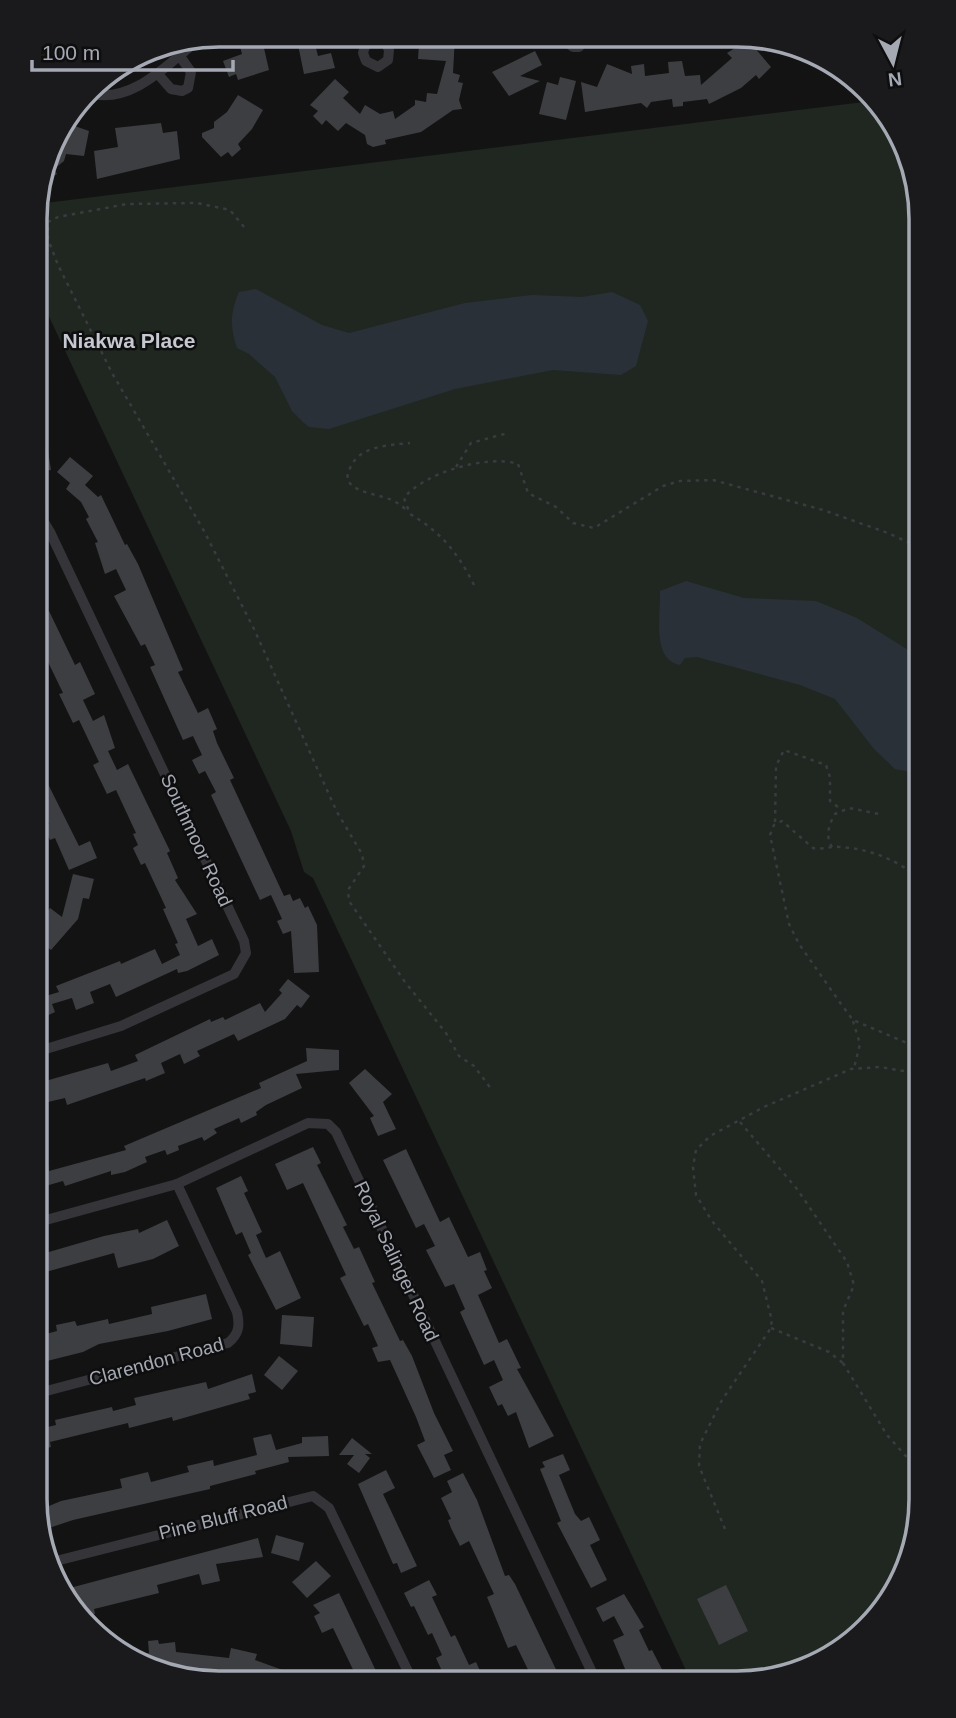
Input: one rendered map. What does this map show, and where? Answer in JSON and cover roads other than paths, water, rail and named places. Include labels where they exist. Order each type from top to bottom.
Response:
[{"type":"street","points":[[364,48],[366,61],[378,67],[388,60],[388,48]]},
{"type":"street","points":[[102,94],[118,95],[139,86],[183,52]]},
{"type":"street","points":[[157,73],[171,89],[182,91],[188,88],[191,72],[179,55]]},
{"type":"street","name":"Southmoor Road","points":[[47,526],[244,941],[246,953],[234,974],[121,1026],[47,1049]]},
{"type":"street","name":"Royal Salinger Road","points":[[47,1220],[177,1184],[308,1123],[328,1124],[336,1132],[591,1671]]},
{"type":"street","name":"Clarendon Road","points":[[47,1391],[228,1343],[237,1336],[237,1312],[177,1184]]},
{"type":"street","name":"Pine Bluff Road","points":[[59,1560],[313,1496],[329,1508],[408,1671]]},
{"type":"district","name":"Niakwa Place","points":[[129,341]]}]
